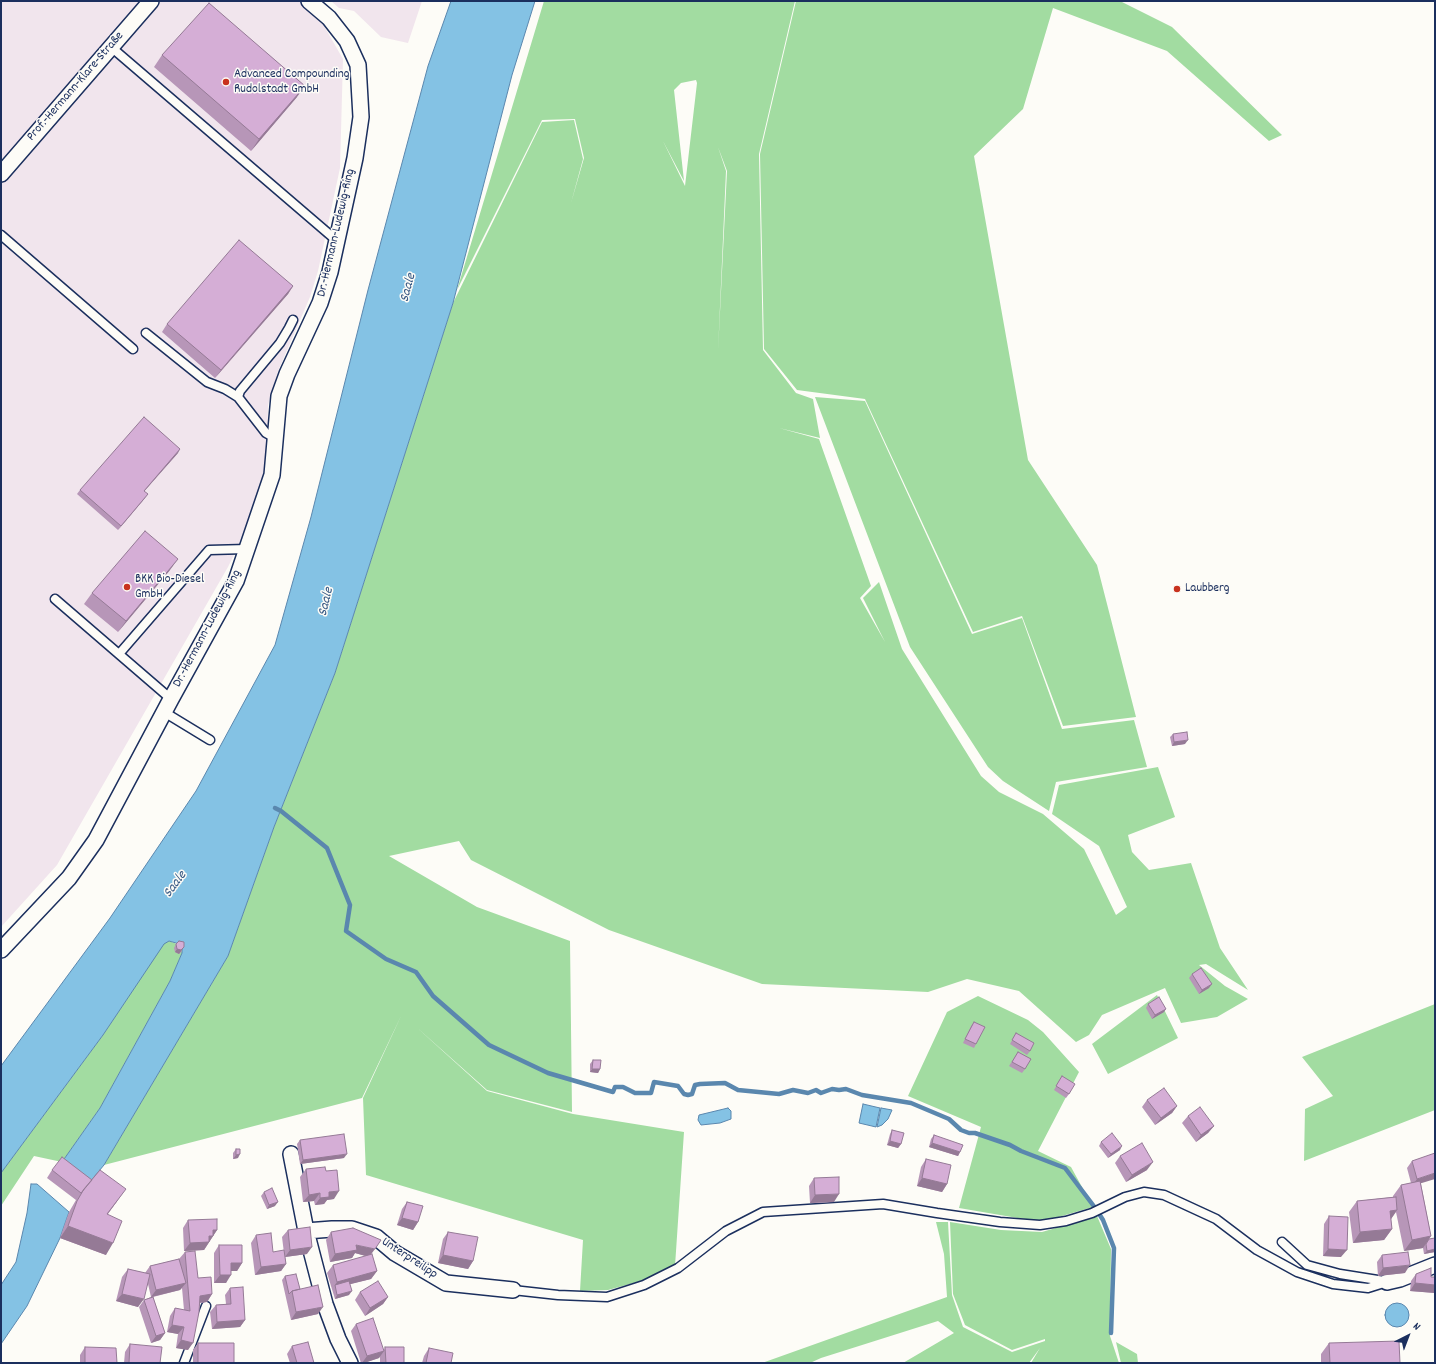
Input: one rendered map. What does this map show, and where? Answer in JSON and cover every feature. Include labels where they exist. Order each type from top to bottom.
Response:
[{"type":"street","name":"Prof.-Hermann-Klare-Straße","points":[[1,174],[151,1]]},
{"type":"street","name":"Dr.-Hermann-Ludewig-Ring","points":[[1,950],[69,878],[96,840],[167,706],[236,581],[272,475],[279,396],[287,374],[320,303],[330,272],[355,158],[361,117],[358,65],[347,41],[328,18],[309,1]]},
{"type":"street","points":[[291,1154],[306,1231],[325,1304],[338,1339],[350,1363]]},
{"type":"street","name":"Unterpreilipp","points":[[306,1231],[352,1229],[376,1237],[395,1253],[446,1283],[513,1290]]},
{"type":"street","points":[[1387,1282],[1400,1279],[1435,1265]]},
{"type":"lane","points":[[111,47],[336,240]]},
{"type":"lane","points":[[1,235],[133,349]]},
{"type":"lane","points":[[238,397],[240,391],[280,343],[290,328],[293,320]]},
{"type":"lane","points":[[146,332],[206,382],[225,389],[238,397],[266,433],[275,438]]},
{"type":"lane","points":[[119,654],[209,550],[247,549]]},
{"type":"lane","points":[[55,598],[119,654],[167,706],[210,740]]},
{"type":"lane","points":[[513,1290],[607,1297],[644,1285],[678,1268],[726,1231],[763,1212],[883,1204],[1000,1222],[1040,1225],[1066,1221],[1092,1213],[1125,1197],[1144,1192],[1164,1195],[1216,1219],[1257,1250],[1296,1272],[1333,1284],[1368,1288],[1387,1282]]},
{"type":"lane","points":[[1282,1242],[1307,1265],[1340,1274],[1387,1282]]},
{"type":"lane","points":[[184,1363],[206,1306]]},
{"type":"shaded area","points":[[1,1],[299,1],[320,19],[343,59],[340,168],[318,271],[310,297],[278,371],[268,405],[267,454],[261,489],[248,526],[228,567],[57,865],[1,927]]},
{"type":"shaded area","points":[[331,1],[422,1],[408,43],[381,37],[354,11],[339,8]]},
{"type":"green space","points":[[544,1],[795,1],[759,154],[763,350],[796,393],[813,399],[820,438],[779,428],[819,439],[871,586],[860,598],[885,642],[863,598],[879,582],[902,649],[981,776],[999,792],[1043,814],[1084,849],[1116,915],[1127,907],[1099,846],[1052,814],[1059,785],[1158,767],[1175,817],[1128,835],[1132,852],[1149,870],[1191,863],[1220,948],[1248,990],[1206,964],[1199,965],[1225,986],[1248,999],[1217,1017],[1181,1023],[1165,988],[1102,1015],[1089,1035],[1076,1042],[1019,991],[967,979],[928,992],[762,984],[609,930],[471,860],[459,841],[389,856],[477,907],[570,941],[572,1112],[487,1090],[414,1025],[487,1091],[573,1114],[684,1132],[675,1266],[641,1281],[608,1290],[580,1291],[583,1240],[366,1175],[363,1098],[402,1014],[362,1098],[104,1165],[228,956],[274,827],[335,673],[453,303],[542,122],[574,120],[583,159],[571,203],[584,158],[575,119],[542,120],[457,290]],"holes":[[[696,80],[697,83],[685,186],[663,141],[684,181],[674,90],[681,83]],[[718,147],[727,171],[718,352],[726,171]]]},
{"type":"green space","points":[[796,1],[1120,1],[1172,27],[1282,135],[1269,141],[1167,51],[1053,8],[1023,109],[974,156],[1028,460],[1097,565],[1136,717],[1063,726],[1022,616],[973,632],[865,399],[797,390],[764,349],[760,154]]},
{"type":"green space","points":[[815,397],[865,401],[972,634],[1022,618],[1062,729],[1134,720],[1147,767],[1056,782],[1049,811],[1003,781],[988,767],[910,647]]},
{"type":"green space","points":[[169,941],[182,946],[182,953],[170,981],[100,1108],[62,1162],[34,1156],[1,1206],[1,1173],[103,1035],[164,943]]},
{"type":"green space","points":[[1157,995],[1178,1038],[1108,1074],[1092,1044]]},
{"type":"green space","points":[[978,996],[1028,1020],[1043,1032],[1079,1072],[1038,1151],[1071,1167],[1093,1207],[1041,1222],[959,1208],[981,1127],[908,1096],[947,1012]]},
{"type":"green space","points":[[1435,1004],[1435,1110],[1304,1161],[1305,1109],[1333,1096],[1302,1057]]},
{"type":"green space","points":[[1097,1216],[1111,1249],[1110,1336],[1119,1363],[1031,1363],[1040,1348],[1029,1363],[903,1363],[954,1333],[938,1321],[821,1358],[810,1363],[762,1363],[947,1297],[944,1254],[936,1222],[948,1222],[952,1295],[963,1327],[1012,1352],[1045,1341],[1045,1339],[1012,1350],[965,1325],[953,1294],[950,1222],[1001,1230],[1042,1232]]},
{"type":"green space","points":[[1116,1342],[1137,1354],[1138,1363],[1121,1363]]},
{"type":"water","name":"Saale","points":[[451,1],[535,1],[512,75],[453,303],[335,673],[274,827],[228,956],[104,1165],[89,1183],[62,1162],[100,1108],[170,981],[182,953],[182,946],[176,943],[169,941],[164,944],[103,1035],[1,1173],[1,1066],[110,918],[196,791],[275,645],[311,517],[368,290],[428,66]]},
{"type":"water","points":[[863,1104],[880,1108],[876,1127],[859,1123]]},
{"type":"water","points":[[728,1108],[731,1111],[731,1119],[720,1123],[701,1125],[698,1120],[699,1115]]},
{"type":"water","points":[[881,1108],[892,1110],[888,1119],[882,1125],[877,1127]]},
{"type":"water","points":[[31,1184],[37,1184],[69,1212],[60,1238],[27,1306],[1,1344],[1,1285],[16,1262],[27,1213]]},
{"type":"water","points":[[1397,1303],[1406,1306],[1409,1315],[1406,1324],[1397,1327],[1388,1324],[1385,1315],[1388,1306]]},
{"type":"building","name":"Advanced Compounding Rudolstadt GmbH","points":[[209,3],[305,86],[259,139],[162,55]]},
{"type":"building","points":[[239,240],[293,286],[221,370],[167,324]]},
{"type":"building","points":[[144,417],[180,449],[144,491],[148,494],[121,526],[80,490]]},
{"type":"building","name":"BKK Bio-Diesel GmbH","points":[[145,531],[178,559],[126,621],[92,593]]},
{"type":"building","points":[[1187,732],[1188,740],[1174,742],[1173,734]]},
{"type":"building","points":[[179,941],[184,942],[184,947],[181,950],[177,949],[176,944]]},
{"type":"building","points":[[1201,968],[1212,984],[1202,990],[1192,974]]},
{"type":"building","points":[[1159,997],[1166,1009],[1155,1015],[1148,1004]]},
{"type":"building","points":[[974,1022],[985,1027],[976,1044],[965,1039]]},
{"type":"building","points":[[1016,1033],[1034,1043],[1030,1051],[1012,1040]]},
{"type":"building","points":[[1018,1052],[1031,1059],[1025,1069],[1012,1062]]},
{"type":"building","points":[[593,1060],[601,1060],[600,1069],[592,1069]]},
{"type":"building","points":[[1062,1076],[1075,1084],[1069,1094],[1056,1086]]},
{"type":"building","points":[[1164,1088],[1177,1106],[1161,1118],[1147,1100]]},
{"type":"building","points":[[1200,1107],[1214,1126],[1201,1135],[1188,1116]]},
{"type":"building","points":[[892,1130],[904,1133],[901,1144],[890,1141]]},
{"type":"building","points":[[1112,1133],[1122,1146],[1111,1154],[1101,1142]]},
{"type":"building","points":[[344,1134],[347,1154],[303,1160],[300,1140]]},
{"type":"building","points":[[934,1135],[963,1145],[960,1152],[932,1143]]},
{"type":"building","points":[[1142,1143],[1153,1162],[1132,1175],[1120,1156]]},
{"type":"building","points":[[236,1149],[240,1149],[240,1154],[236,1155]]},
{"type":"building","points":[[1435,1153],[1435,1173],[1417,1179],[1412,1161]]},
{"type":"building","points":[[62,1157],[92,1180],[81,1193],[52,1170]]},
{"type":"building","points":[[926,1159],[951,1165],[947,1184],[922,1178]]},
{"type":"building","points":[[325,1167],[326,1171],[337,1170],[339,1191],[329,1192],[329,1197],[320,1198],[320,1193],[309,1195],[306,1169]]},
{"type":"building","points":[[100,1170],[126,1189],[107,1214],[122,1221],[113,1243],[68,1226],[77,1201],[84,1189]]},
{"type":"building","points":[[839,1177],[839,1194],[815,1195],[814,1178]]},
{"type":"building","points":[[1420,1181],[1431,1236],[1412,1240],[1401,1185]]},
{"type":"building","points":[[272,1188],[278,1202],[269,1205],[264,1192]]},
{"type":"building","points":[[1396,1197],[1397,1210],[1390,1211],[1392,1229],[1360,1232],[1357,1201]]},
{"type":"building","points":[[407,1202],[423,1206],[418,1222],[402,1218]]},
{"type":"building","points":[[1329,1216],[1348,1217],[1347,1250],[1328,1249]]},
{"type":"building","points":[[217,1219],[217,1230],[213,1230],[213,1236],[209,1236],[209,1242],[190,1243],[188,1220]]},
{"type":"building","points":[[310,1227],[312,1247],[290,1250],[288,1230]]},
{"type":"building","points":[[353,1228],[381,1240],[375,1249],[356,1245],[357,1250],[335,1254],[331,1232]]},
{"type":"building","points":[[448,1232],[478,1237],[473,1261],[443,1255]]},
{"type":"building","points":[[271,1233],[273,1252],[284,1250],[286,1264],[261,1267],[256,1235]]},
{"type":"building","points":[[1435,1238],[1435,1249],[1427,1251],[1426,1244],[1429,1239]]},
{"type":"building","points":[[219,1245],[242,1245],[242,1263],[231,1263],[231,1275],[220,1275]]},
{"type":"building","points":[[195,1251],[198,1278],[211,1277],[212,1294],[200,1296],[199,1312],[193,1343],[181,1340],[184,1327],[172,1325],[175,1308],[190,1311],[185,1252]]},
{"type":"building","points":[[1408,1252],[1410,1265],[1383,1268],[1382,1255]]},
{"type":"building","points":[[372,1254],[377,1271],[337,1282],[333,1265]]},
{"type":"building","points":[[179,1259],[186,1283],[156,1290],[150,1266]]},
{"type":"building","points":[[1431,1268],[1431,1277],[1435,1277],[1435,1285],[1415,1283],[1416,1274]]},
{"type":"building","points":[[128,1269],[150,1274],[144,1299],[122,1294]]},
{"type":"building","points":[[296,1274],[300,1289],[292,1291],[289,1294],[285,1276]]},
{"type":"building","points":[[349,1281],[352,1291],[337,1295],[335,1285]]},
{"type":"building","points":[[378,1281],[388,1297],[370,1308],[360,1292]]},
{"type":"building","points":[[318,1285],[323,1307],[296,1312],[292,1291]]},
{"type":"building","points":[[243,1287],[245,1320],[217,1322],[216,1305],[231,1304],[230,1288]]},
{"type":"building","points":[[153,1297],[165,1333],[156,1336],[144,1300]]},
{"type":"building","points":[[373,1318],[384,1351],[367,1356],[356,1324]]},
{"type":"building","points":[[1399,1341],[1400,1363],[1330,1363],[1329,1343]]},
{"type":"building","points":[[308,1342],[314,1363],[297,1363],[292,1346]]},
{"type":"building","points":[[198,1343],[234,1343],[234,1363],[198,1363]]},
{"type":"building","points":[[130,1344],[162,1347],[160,1363],[129,1363]]},
{"type":"building","points":[[85,1347],[116,1348],[117,1363],[85,1363]]},
{"type":"building","points":[[385,1347],[404,1347],[404,1363],[386,1363]]},
{"type":"building","points":[[429,1348],[453,1353],[451,1363],[426,1363]]},
{"type":"waterway","points":[[275,808],[281,811],[327,848],[350,905],[346,931],[386,959],[416,972],[433,996],[489,1045],[548,1073],[613,1092],[615,1087],[623,1087],[635,1093],[651,1093],[654,1082],[678,1086],[684,1094],[688,1095],[692,1094],[695,1085],[725,1083],[738,1090],[779,1094],[793,1090],[808,1093],[816,1090],[821,1093],[832,1089],[846,1089],[862,1095],[911,1103],[949,1119],[961,1130],[969,1133],[975,1133],[1010,1145],[1021,1151],[1065,1168],[1103,1220],[1114,1248],[1111,1333]]},
{"type":"place","name":"Advanced Compounding Rudolstadt GmbH","points":[[226,82]]},
{"type":"place","name":"BKK Bio-Diesel GmbH","points":[[127,587]]},
{"type":"place","name":"Laubberg","points":[[1177,589]]}]
